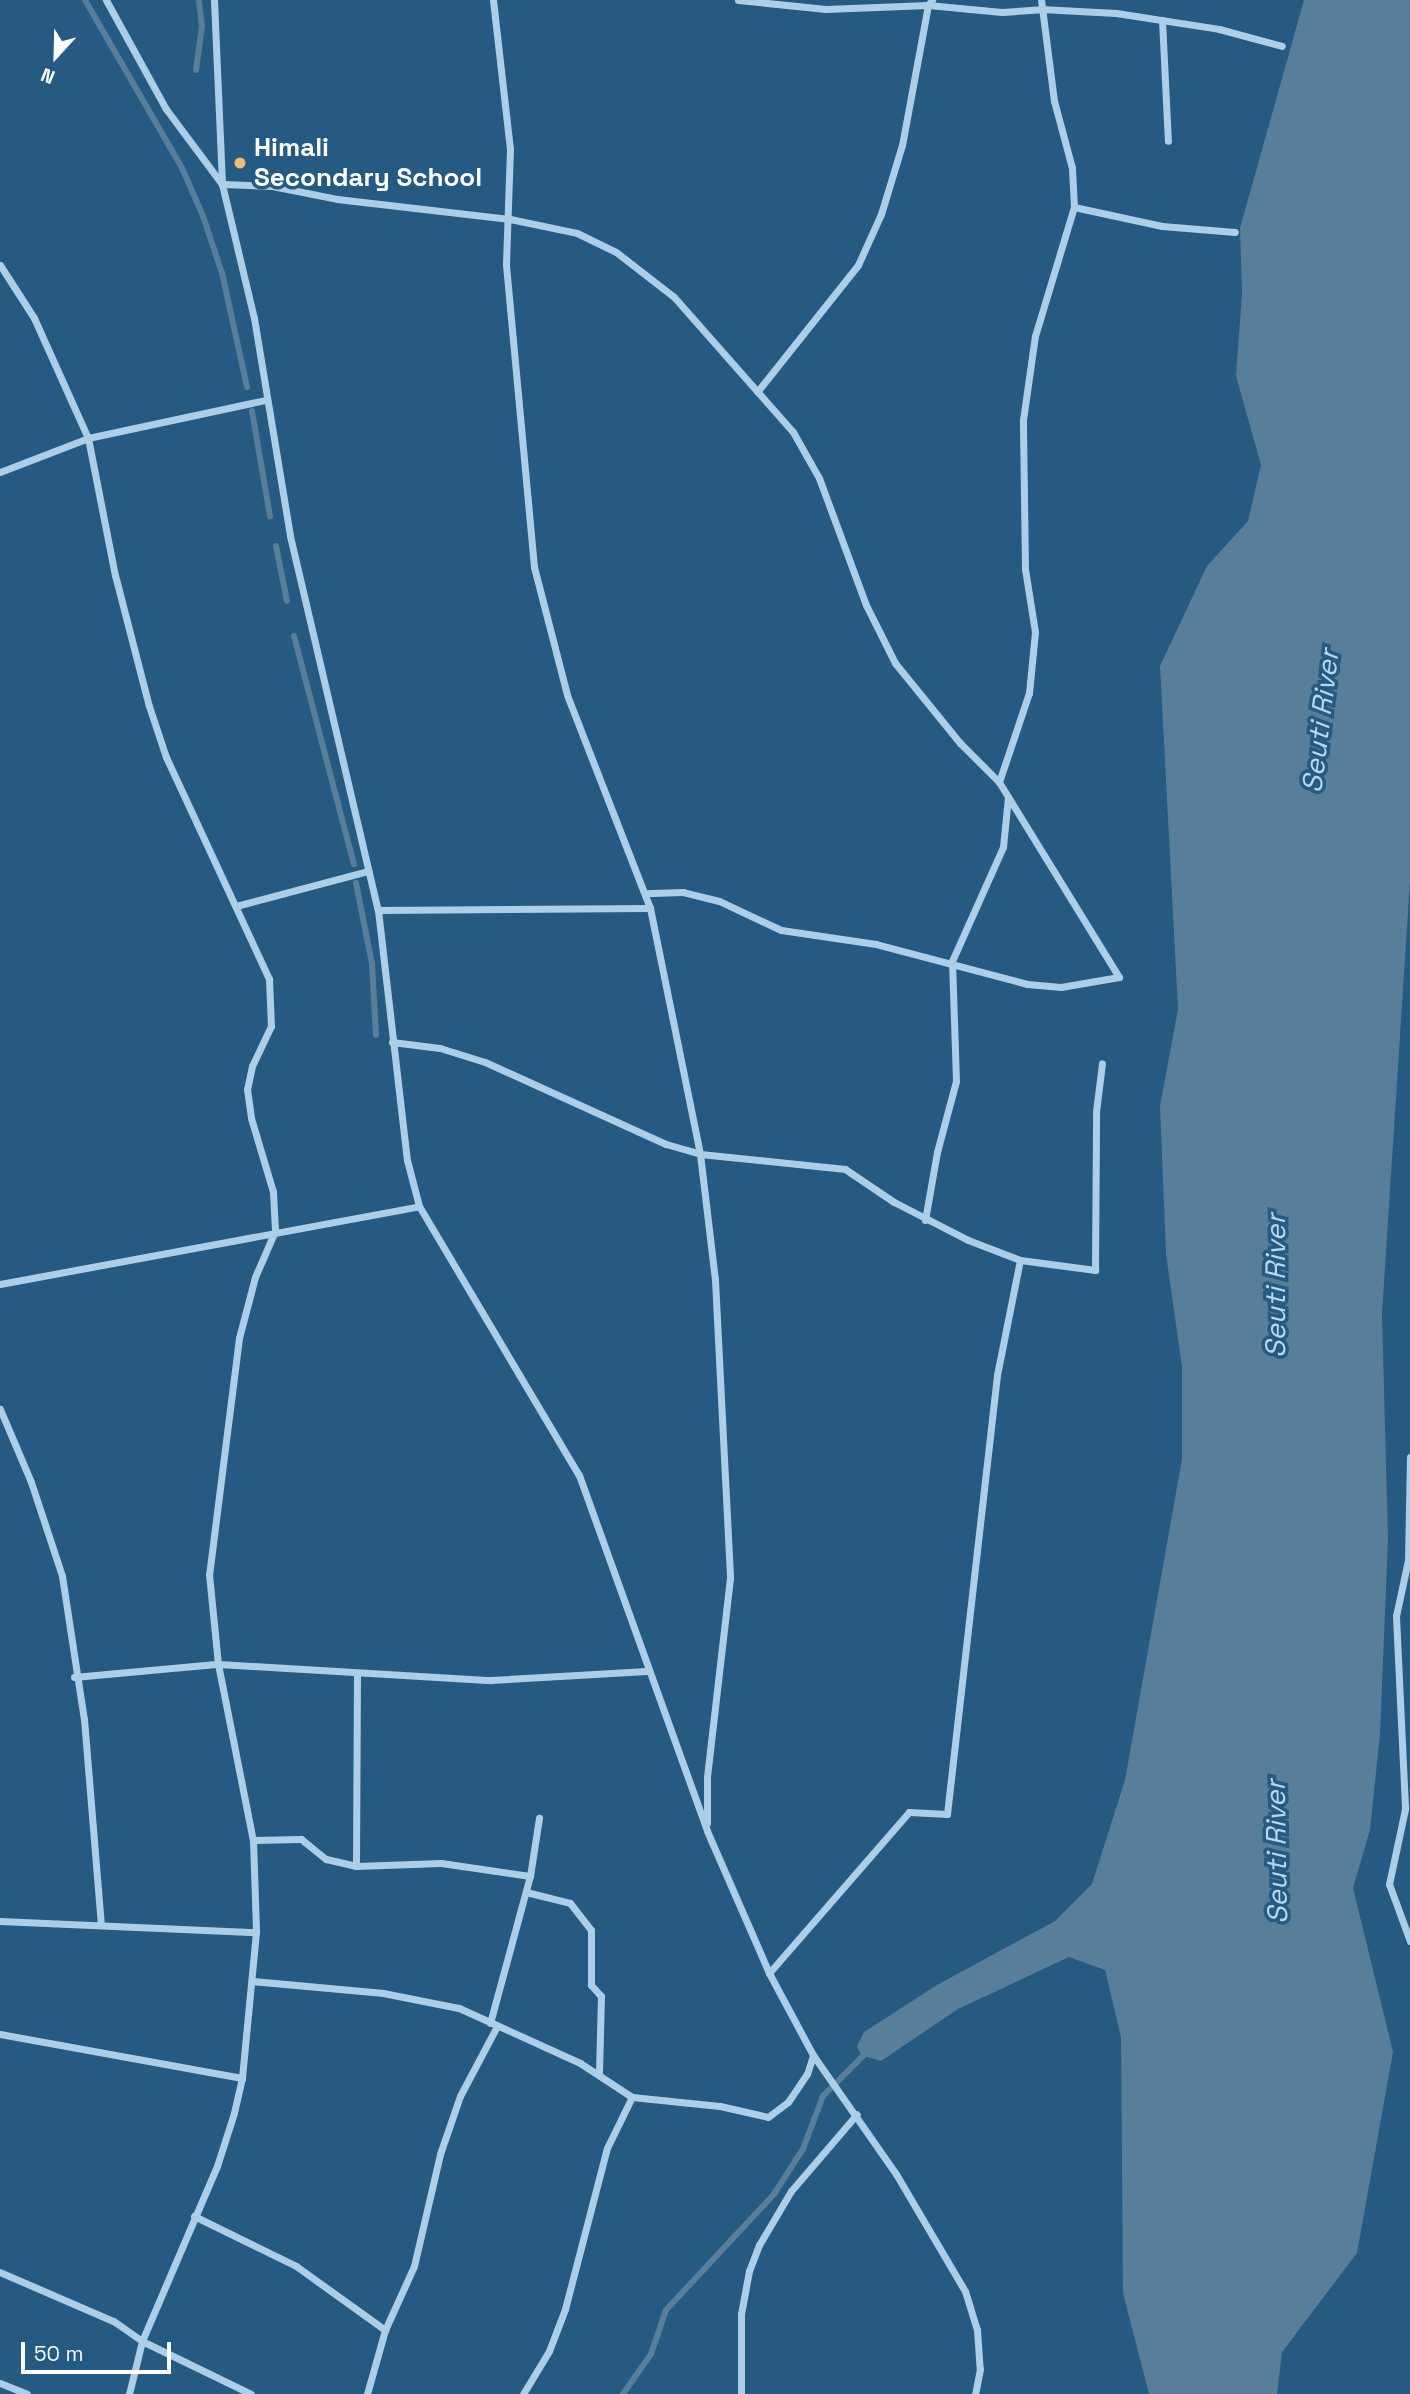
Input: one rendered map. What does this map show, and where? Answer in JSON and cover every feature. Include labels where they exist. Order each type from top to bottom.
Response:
[{"type":"street","points":[[106,0],[166,109],[222,184]]},
{"type":"street","points":[[214,0],[222,184],[254,318],[290,536],[378,910],[407,1160],[419,1206],[579,1475],[647,1671],[707,1831],[769,1973],[813,2054],[857,2114],[965,2291],[977,2330],[979,2369],[975,2394]]},
{"type":"street","points":[[493,0],[510,149],[510,219],[506,265],[534,567],[567,695],[650,908],[700,1154],[715,1280],[730,1578],[707,1778],[707,1831]]},
{"type":"street","points":[[738,0],[785,3],[930,3],[1002,12],[1041,4],[1162,20],[1282,46]]},
{"type":"street","points":[[757,392],[858,265],[881,214],[902,145],[930,3]]},
{"type":"street","points":[[999,782],[1029,693],[1035,632],[1025,569],[1023,420],[1035,336],[1074,207],[1072,168],[1052,89],[1041,4]]},
{"type":"street","points":[[1162,20],[1168,141]]},
{"type":"street","points":[[222,184],[272,186],[337,199],[510,219],[577,233],[616,252],[674,297],[793,432],[819,478],[866,605],[895,663],[960,743],[999,782],[1119,977],[1061,987],[1027,984],[952,961],[781,930],[719,901],[683,892],[645,893]]},
{"type":"street","points":[[1074,207],[1162,226],[1235,232]]},
{"type":"street","points":[[0,265],[34,318],[88,438],[115,575],[149,706],[166,757],[269,979],[271,1026],[252,1066],[247,1089],[251,1118],[273,1192],[275,1231],[255,1277],[239,1338],[209,1574],[218,1664],[253,1840],[256,1931],[252,1981],[242,2078],[217,2166],[142,2341],[129,2394]]},
{"type":"street","points":[[0,472],[88,438],[266,400]]},
{"type":"street","points":[[925,1220],[937,1152],[956,1081],[952,961],[1003,847],[1009,821],[1008,797]]},
{"type":"street","points":[[236,906],[368,871]]},
{"type":"street","points":[[378,910],[650,908]]},
{"type":"street","points":[[392,1042],[440,1048],[485,1062],[666,1144],[700,1154],[845,1169],[925,1220],[1020,1260],[1095,1270],[1096,1112],[1102,1063]]},
{"type":"street","points":[[0,1284],[419,1206]]},
{"type":"street","points":[[769,1973],[909,1812],[947,1814],[997,1375],[1020,1260]]},
{"type":"street","points":[[0,1409],[59,1564],[74,1677],[83,1719],[101,1924]]},
{"type":"street","points":[[1410,1457],[1408,1560],[1396,1616],[1408,1810],[1389,1884],[1410,1941]]},
{"type":"street","points":[[74,1677],[218,1664],[357,1675],[491,1680],[647,1671]]},
{"type":"street","points":[[356,1866],[357,1675]]},
{"type":"street","points":[[367,2394],[386,2329],[414,2266],[430,2188],[452,2119],[493,2024],[530,1876],[539,1818]]},
{"type":"street","points":[[253,1840],[301,1839],[326,1859],[356,1866],[441,1863],[530,1876]]},
{"type":"street","points":[[526,1892],[570,1903],[591,1930],[591,1985],[601,1996],[599,2073]]},
{"type":"street","points":[[0,1921],[256,1931]]},
{"type":"street","points":[[252,1981],[425,1999],[459,2008],[599,2073],[632,2097],[720,2106],[768,2117],[788,2102],[807,2074],[813,2054]]},
{"type":"street","points":[[0,2034],[242,2078]]},
{"type":"street","points":[[523,2394],[549,2351],[565,2309],[599,2174],[632,2097]]},
{"type":"street","points":[[741,2394],[741,2314],[749,2271],[759,2245],[791,2191],[857,2114]]},
{"type":"street","points":[[194,2216],[296,2266],[386,2329]]},
{"type":"street","points":[[0,2272],[113,2321],[142,2341],[251,2394]]},
{"type":"street","points":[[0,2383],[27,2394]]},
{"type":"water","name":"Seuti River","points":[[1304,0],[1410,0],[1410,881],[1382,1314],[1388,1540],[1380,1734],[1370,1830],[1353,1888],[1393,2052],[1357,2253],[1282,2352],[1277,2394],[1149,2394],[1123,2293],[1121,2037],[1105,1970],[1069,1957],[958,2009],[881,2061],[861,2055],[857,2046],[864,2032],[937,1985],[1055,1921],[1092,1884],[1125,1780],[1182,1459],[1182,1367],[1166,1254],[1160,1106],[1178,1009],[1160,666],[1207,566],[1248,521],[1261,465],[1236,376],[1242,293],[1240,228]]},
{"type":"waterway","points":[[85,0],[182,168],[203,216],[222,273],[247,387]]},
{"type":"waterway","points":[[196,70],[202,26],[199,0]]},
{"type":"waterway","points":[[252,411],[270,516]]},
{"type":"waterway","points":[[276,546],[287,601]]},
{"type":"waterway","points":[[294,636],[354,864]]},
{"type":"waterway","points":[[356,883],[372,964],[376,1035]]},
{"type":"waterway","points":[[623,2394],[651,2354],[666,2310],[774,2194],[803,2149],[823,2096],[866,2053]]},
{"type":"place","name":"Himali Secondary School","points":[[240,163]]}]
